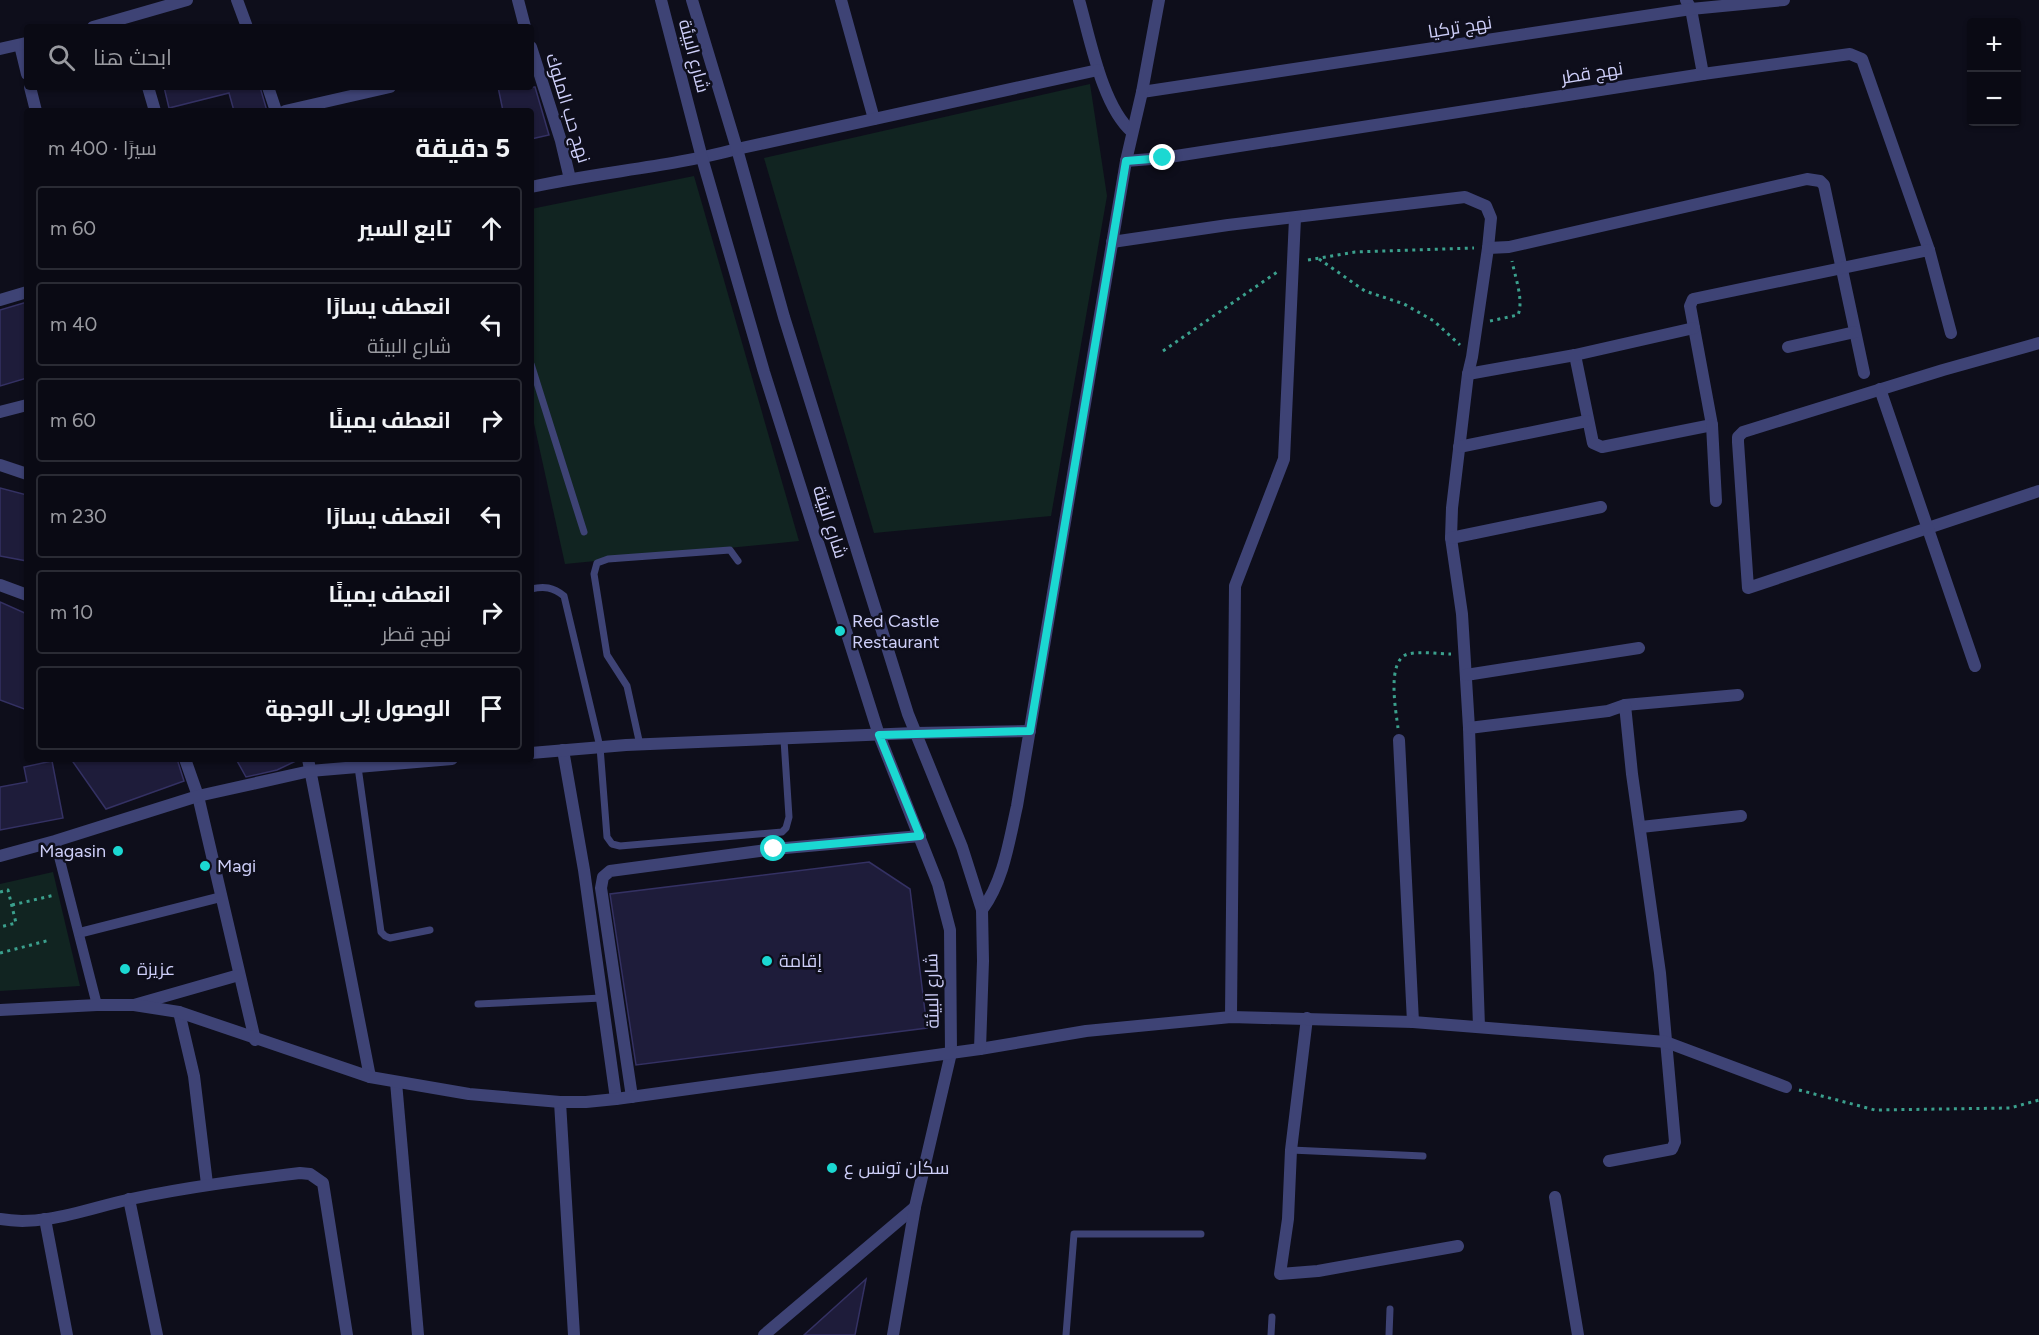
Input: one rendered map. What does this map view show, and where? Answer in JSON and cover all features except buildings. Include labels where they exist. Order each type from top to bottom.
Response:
[{"type":"street","points":[[130,23],[187,0]]},
{"type":"street","points":[[237,0],[246,24]]},
{"type":"street","points":[[518,0],[524,24]]},
{"type":"street","name":"شارع البيئة","points":[[661,0],[702,158],[764,372],[879,735],[938,884],[950,930],[951,1053],[915,1207],[893,1335]]},
{"type":"street","name":"شارع البيئة","points":[[692,0],[784,317],[915,733],[962,847],[982,910],[980,1048]]},
{"type":"street","points":[[1079,0],[1098,70],[1115,112],[1132,132]]},
{"type":"street","points":[[982,910],[996,885],[1017,806],[1126,161],[1142,92],[1159,0]]},
{"type":"street","name":"نهج تركيا","points":[[1142,92],[1689,5],[1784,0]]},
{"type":"street","points":[[843,1],[874,119]]},
{"type":"street","points":[[1689,5],[1703,74]]},
{"type":"street","points":[[0,49],[24,44]]},
{"type":"street","name":"نهج قطر","points":[[1126,161],[1163,158],[1703,74],[1850,54],[1862,59],[1929,250],[1952,333]]},
{"type":"street","name":"نهج حب الملوك","points":[[534,60],[561,141],[570,179]]},
{"type":"street","points":[[534,186],[702,158],[1098,70]]},
{"type":"street","points":[[31,90],[35,108]]},
{"type":"street","points":[[149,90],[154,108]]},
{"type":"street","points":[[268,90],[275,108]]},
{"type":"street","points":[[298,108],[377,90]]},
{"type":"street","points":[[1488,248],[1509,247],[1795,181],[1813,179],[1820,181],[1824,185],[1864,373]]},
{"type":"street","points":[[1112,242],[1465,197],[1486,206],[1491,218],[1488,248],[1468,374],[1451,538],[1462,614],[1466,675],[1479,1027]]},
{"type":"street","points":[[1231,1017],[1235,586],[1284,459],[1295,218]]},
{"type":"street","points":[[1716,501],[1712,425],[1690,306],[1693,300],[1929,250]]},
{"type":"street","points":[[0,300],[24,293]]},
{"type":"street","points":[[1468,374],[1575,355],[1694,328]]},
{"type":"street","points":[[1788,347],[1855,332]]},
{"type":"street","points":[[2039,343],[1743,432],[1738,437],[1749,588],[2039,491]]},
{"type":"street","points":[[1575,355],[1593,443],[1602,447],[1712,425]]},
{"type":"street","points":[[1880,389],[1975,666]]},
{"type":"street","points":[[0,412],[24,406]]},
{"type":"street","points":[[1459,447],[1587,421]]},
{"type":"street","points":[[0,465],[24,473]]},
{"type":"street","points":[[1451,538],[1601,507]]},
{"type":"street","points":[[0,585],[24,594]]},
{"type":"street","points":[[1466,675],[1639,648]]},
{"type":"street","points":[[1469,728],[1608,711],[1625,705],[1738,695]]},
{"type":"street","points":[[1608,1161],[1672,1149],[1675,1142],[1660,973],[1632,774],[1625,705]]},
{"type":"street","points":[[534,753],[640,745],[915,733],[1030,731]]},
{"type":"street","points":[[1399,740],[1413,1022]]},
{"type":"street","points":[[563,750],[584,870],[616,1099]]},
{"type":"street","points":[[186,762],[198,796],[255,1040]]},
{"type":"street","points":[[0,856],[309,765],[358,767],[417,762]]},
{"type":"street","points":[[309,765],[370,1077]]},
{"type":"street","points":[[1641,827],[1741,816]]},
{"type":"street","points":[[632,1097],[601,888],[603,876],[610,871],[774,849],[920,836]]},
{"type":"street","points":[[55,841],[97,1005]]},
{"type":"street","points":[[78,933],[221,897]]},
{"type":"street","points":[[134,1005],[239,975]]},
{"type":"street","points":[[0,1010],[134,1005],[179,1012],[255,1040],[370,1077],[469,1094],[560,1102],[586,1102],[632,1097],[951,1053],[1086,1031],[1231,1017],[1413,1022],[1666,1042],[1786,1087]]},
{"type":"street","points":[[179,1012],[194,1076],[207,1184]]},
{"type":"street","points":[[1307,1018],[1291,1150],[1288,1219],[1280,1274],[1318,1270],[1458,1246]]},
{"type":"street","points":[[396,1082],[418,1335]]},
{"type":"street","points":[[560,1102],[574,1335]]},
{"type":"street","points":[[0,1219],[13,1221],[45,1219],[129,1199],[207,1184],[300,1173],[310,1174],[323,1183],[347,1335]]},
{"type":"street","points":[[1555,1197],[1578,1335]]},
{"type":"street","points":[[129,1199],[157,1335]]},
{"type":"street","points":[[764,1335],[915,1207]]},
{"type":"street","points":[[45,1219],[67,1335]]},
{"type":"lane","points":[[534,374],[584,532]]},
{"type":"lane","points":[[640,745],[627,686],[606,655],[594,574],[597,563],[608,559],[730,550],[738,561]]},
{"type":"lane","points":[[534,589],[542,587],[555,589],[564,596],[600,747],[607,837],[612,844],[620,846],[782,832],[786,828],[789,817],[784,740]]},
{"type":"lane","points":[[358,767],[381,932],[390,938],[430,930]]},
{"type":"lane","points":[[478,1004],[602,998]]},
{"type":"lane","points":[[1291,1150],[1423,1156]]},
{"type":"lane","points":[[1066,1335],[1074,1234],[1202,1234]]},
{"type":"lane","points":[[1389,1335],[1390,1309]]},
{"type":"lane","points":[[1271,1335],[1272,1317]]},
{"type":"path","points":[[1477,324],[1518,315],[1520,311],[1521,303],[1509,247]]},
{"type":"path","points":[[1163,351],[1292,262],[1373,251],[1488,248]]},
{"type":"path","points":[[1318,258],[1365,291],[1404,304],[1434,321],[1472,357]]},
{"type":"path","points":[[1399,740],[1394,675],[1398,662],[1407,654],[1464,654]]},
{"type":"path","points":[[0,892],[8,890],[16,923],[0,927]]},
{"type":"path","points":[[12,905],[68,892]]},
{"type":"path","points":[[0,953],[50,940]]},
{"type":"path","points":[[1786,1087],[1875,1110],[2010,1108],[2039,1100]]},
{"type":"green space","points":[[1090,84],[1107,196],[1051,516],[874,533],[764,158]]},
{"type":"green space","points":[[694,176],[799,541],[565,564],[534,424],[534,208]]},
{"type":"green space","points":[[53,872],[80,986],[0,991],[0,884]]},
{"type":"place","name":"Red Castle Restaurant","points":[[840,631]]},
{"type":"place","name":"Magasin","points":[[118,851]]},
{"type":"place","name":"Magi","points":[[205,866]]},
{"type":"place","name":"إقامة","points":[[767,961]]},
{"type":"place","name":"عزيزة","points":[[125,969]]},
{"type":"place","name":"سكان تونس ع","points":[[832,1168]]},
{"type":"route","points":[[774,849],[920,836],[879,735],[1030,731],[1126,161],[1163,158]]}]
